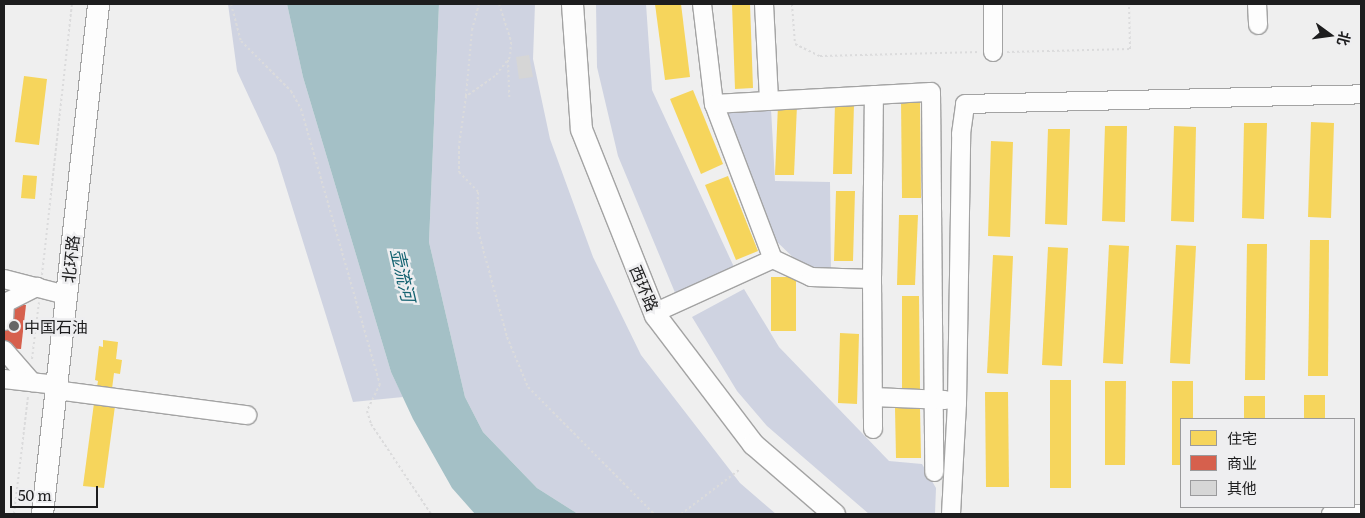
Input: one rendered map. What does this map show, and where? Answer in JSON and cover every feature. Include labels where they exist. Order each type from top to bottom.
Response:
[{"type":"main road","name":"北环路","points":[[42,514],[98,4]]},
{"type":"main road","name":"西环路","points":[[572,4],[581,129],[654,313],[753,444],[834,514]]},
{"type":"street","points":[[702,4],[714,104],[773,259],[811,277],[872,279]]},
{"type":"street","points":[[764,4],[769,101]]},
{"type":"street","points":[[993,4],[993,52]]},
{"type":"street","points":[[1257,4],[1258,25]]},
{"type":"street","points":[[714,104],[931,92],[935,397],[934,472]]},
{"type":"street","points":[[952,514],[957,403],[961,134],[965,104],[1361,94]]},
{"type":"street","points":[[873,429],[874,95]]},
{"type":"street","points":[[654,313],[773,259]]},
{"type":"street","points":[[4,279],[66,295]]},
{"type":"street","points":[[4,321],[5,303],[39,288]]},
{"type":"street","points":[[4,350],[30,381]]},
{"type":"street","points":[[4,379],[30,381],[56,388],[247,415]]},
{"type":"street","points":[[873,397],[935,397],[957,403]]},
{"type":"street","points":[[1331,514],[1361,514]]},
{"type":"path","points":[[14,514],[72,4]]},
{"type":"path","points":[[231,4],[241,41],[291,91],[301,108],[380,384],[367,411],[371,424],[431,514]]},
{"type":"path","points":[[479,4],[472,30],[459,146],[459,172],[478,192],[477,227],[507,337],[528,387],[654,514]]},
{"type":"path","points":[[499,4],[511,42],[508,60],[509,96]]},
{"type":"path","points":[[792,4],[795,44],[820,56],[1130,49],[1129,4]]},
{"type":"path","points":[[466,96],[495,76],[508,60]]},
{"type":"path","points":[[681,514],[739,470]]},
{"type":"shaded area","points":[[228,4],[287,4],[303,77],[391,372],[403,397],[353,402],[276,155],[237,71]]},
{"type":"shaded area","points":[[439,4],[535,4],[533,59],[550,139],[593,257],[641,355],[740,483],[776,514],[578,514],[537,488],[483,432],[465,397],[429,242]]},
{"type":"shaded area","points":[[596,4],[646,4],[652,90],[734,267],[676,295],[618,156],[597,67]]},
{"type":"shaded area","points":[[771,109],[775,181],[830,182],[831,270],[802,266],[773,238],[727,110]]},
{"type":"shaded area","points":[[744,289],[779,347],[889,461],[922,464],[936,488],[935,514],[869,514],[767,426],[737,391],[692,317]]},
{"type":"water","name":"壶流河","points":[[287,4],[439,4],[429,242],[465,397],[483,432],[537,488],[578,514],[475,514],[452,488],[413,419],[391,372],[303,77]]},
{"type":"building: 住宅","points":[[655,4],[681,4],[690,77],[665,80]]},
{"type":"building: 住宅","points":[[732,4],[750,4],[753,88],[735,89]]},
{"type":"building: 住宅","points":[[24,76],[47,79],[39,145],[15,142]]},
{"type":"building: 住宅","points":[[693,90],[723,164],[701,174],[670,99]]},
{"type":"building: 住宅","points":[[901,98],[920,98],[921,198],[902,198]]},
{"type":"building: 住宅","points":[[835,104],[854,104],[852,174],[833,174]]},
{"type":"building: 住宅","points":[[778,105],[797,105],[794,175],[775,175]]},
{"type":"building: 住宅","points":[[1311,122],[1334,123],[1331,218],[1308,217]]},
{"type":"building: 住宅","points":[[1244,123],[1267,123],[1264,219],[1242,218]]},
{"type":"building: 住宅","points":[[1105,126],[1127,126],[1125,222],[1102,221]]},
{"type":"building: 住宅","points":[[1174,126],[1196,127],[1194,222],[1171,221]]},
{"type":"building: 住宅","points":[[1048,129],[1070,129],[1067,225],[1045,224]]},
{"type":"building: 住宅","points":[[991,141],[1013,142],[1010,237],[988,236]]},
{"type":"building: 住宅","points":[[23,175],[37,176],[35,199],[21,198]]},
{"type":"building: 住宅","points":[[728,176],[758,251],[736,260],[705,185]]},
{"type":"building: 住宅","points":[[836,191],[855,191],[853,261],[834,261]]},
{"type":"building: 住宅","points":[[899,215],[918,215],[915,285],[897,285]]},
{"type":"building: 住宅","points":[[1310,240],[1329,240],[1328,376],[1308,376]]},
{"type":"building: 住宅","points":[[1247,244],[1267,244],[1265,380],[1245,380]]},
{"type":"building: 住宅","points":[[1109,245],[1129,246],[1123,364],[1103,363]]},
{"type":"building: 住宅","points":[[1176,245],[1196,246],[1190,364],[1170,363]]},
{"type":"building: 住宅","points":[[1048,247],[1068,248],[1062,366],[1042,365]]},
{"type":"building: 住宅","points":[[993,255],[1013,256],[1008,374],[987,373]]},
{"type":"building: 住宅","points":[[771,277],[796,277],[796,331],[771,331]]},
{"type":"building: 住宅","points":[[902,296],[919,296],[920,390],[902,390]]},
{"type":"building: 住宅","points":[[840,333],[859,334],[857,404],[838,403]]},
{"type":"building: 住宅","points":[[103,340],[118,342],[116,359],[122,360],[120,374],[114,373],[112,389],[97,387],[98,381],[95,380],[99,346],[103,347]]},
{"type":"building: 住宅","points":[[1050,380],[1071,380],[1071,488],[1050,488]]},
{"type":"building: 住宅","points":[[1105,381],[1126,381],[1125,465],[1105,465]]},
{"type":"building: 住宅","points":[[1172,381],[1193,381],[1193,418],[1180,418],[1180,465],[1172,465]]},
{"type":"building: 住宅","points":[[985,392],[1008,392],[1009,487],[986,487]]},
{"type":"building: 住宅","points":[[1304,395],[1325,395],[1325,418],[1304,418]]},
{"type":"building: 住宅","points":[[1244,396],[1265,396],[1265,418],[1244,418]]},
{"type":"building: 住宅","points":[[94,403],[115,406],[104,488],[83,486]]},
{"type":"building: 住宅","points":[[895,408],[920,408],[921,458],[896,458]]},
{"type":"building: 商业","name":"中国石油","points":[[4,302],[26,305],[21,349],[4,348]]},
{"type":"building: 其他","points":[[529,55],[533,77],[519,79],[516,57]]},
{"type":"place","name":"中国石油","points":[[14,326]]}]
